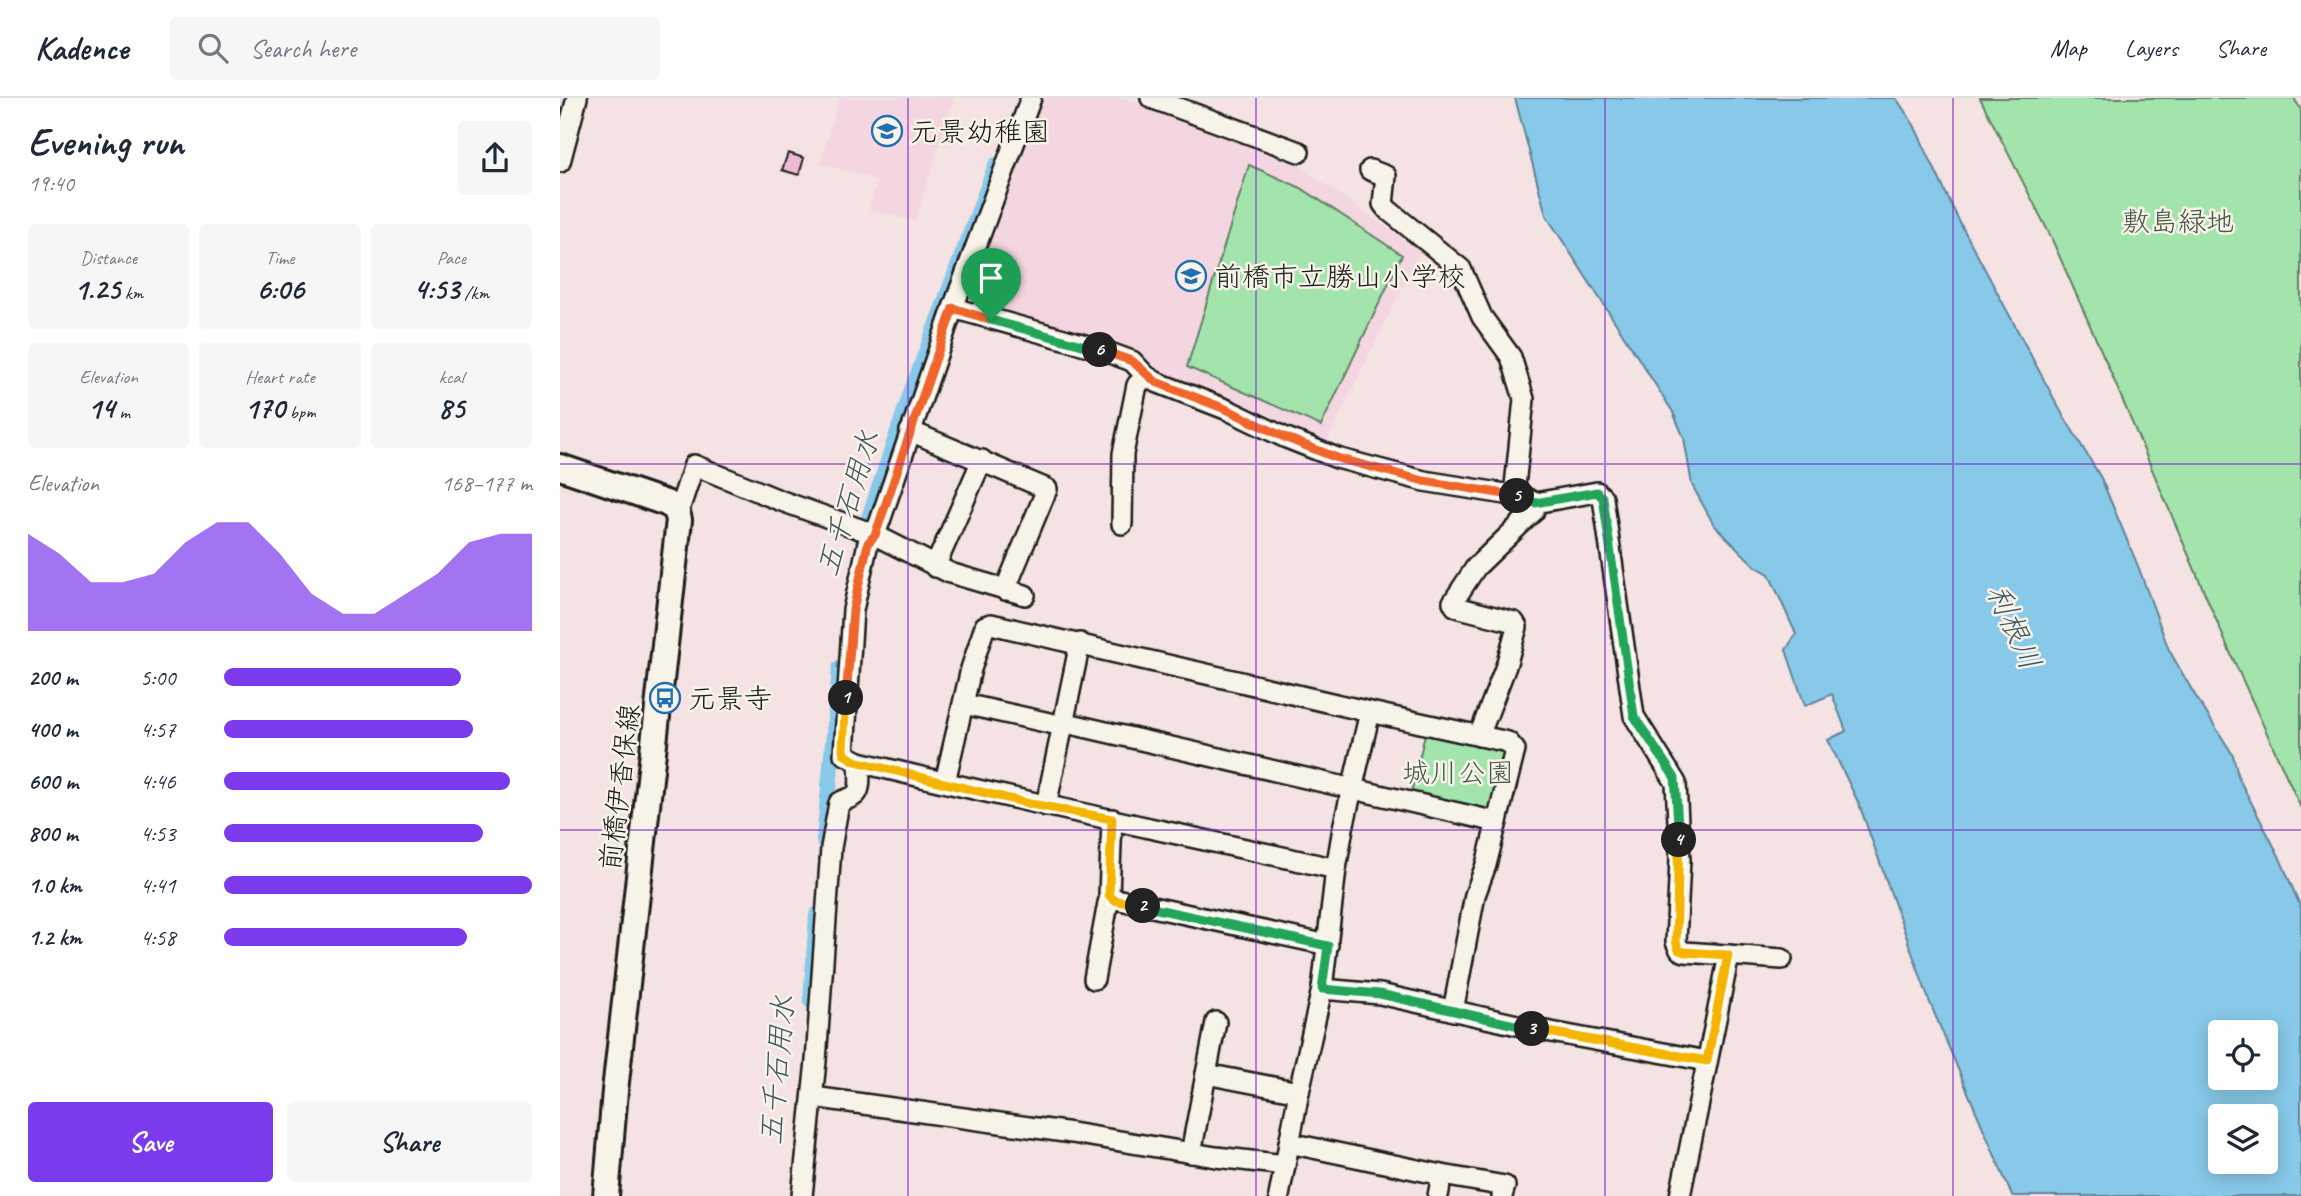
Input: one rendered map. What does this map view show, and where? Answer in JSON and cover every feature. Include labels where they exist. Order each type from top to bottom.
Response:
[{"type":"main road","points":[[560,467],[666,503],[676,509]]},
{"type":"main road","name":"前橋伊香保線","points":[[606,1196],[615,1091],[679,531],[676,509]]},
{"type":"street","points":[[560,162],[564,135],[578,98]]},
{"type":"street","points":[[1031,98],[953,308],[875,535],[868,543],[858,582],[849,648],[844,754],[859,762],[1046,806],[1336,869]]},
{"type":"street","points":[[1151,98],[1299,152]]},
{"type":"street","points":[[1370,170],[1386,176],[1382,205],[1461,269],[1482,317],[1511,357],[1524,399],[1514,496]]},
{"type":"street","points":[[953,308],[1096,348],[1132,361],[1156,382],[1337,458],[1424,481],[1514,496],[1535,503],[1597,492],[1603,498],[1634,716],[1676,783],[1680,860],[1676,942],[1679,950],[1782,959]]},
{"type":"street","points":[[1122,524],[1123,454],[1137,385],[1146,376]]},
{"type":"street","points":[[910,431],[1047,489],[1004,590]]},
{"type":"street","points":[[935,567],[982,460]]},
{"type":"street","points":[[676,509],[681,504],[694,465],[875,535],[935,567],[960,577],[1025,596]]},
{"type":"street","points":[[1479,736],[1506,666],[1517,627],[1514,622],[1460,608],[1455,606],[1454,602],[1476,567],[1534,511],[1535,503]]},
{"type":"street","points":[[945,782],[977,650],[987,624],[1508,742],[1515,750],[1475,895],[1453,1011]]},
{"type":"street","points":[[1046,806],[1080,643]]},
{"type":"street","points":[[964,704],[1055,724],[1063,723],[1497,822]]},
{"type":"street","points":[[1279,1196],[1322,989],[1336,869],[1370,712]]},
{"type":"street","points":[[802,1196],[813,1097],[831,848],[839,803],[845,798],[853,797],[858,791],[859,762]]},
{"type":"street","points":[[1094,979],[1111,898],[1112,819]]},
{"type":"street","points":[[1111,898],[1328,946]]},
{"type":"street","points":[[1680,1196],[1728,955]]},
{"type":"street","points":[[1322,989],[1380,994],[1535,1029],[1707,1061]]},
{"type":"street","points":[[1191,1153],[1216,1022]]},
{"type":"street","points":[[1206,1074],[1299,1092]]},
{"type":"street","points":[[813,1097],[1072,1133],[1191,1153],[1285,1164]]},
{"type":"street","points":[[1289,1143],[1505,1186],[1502,1196]]},
{"type":"street","points":[[1438,1196],[1442,1175]]},
{"type":"shaded area","name":"元景幼稚園","points":[[840,98],[954,98],[915,221],[869,210],[878,180],[820,163]]},
{"type":"shaded area","name":"前橋市立勝山小学校","points":[[1043,98],[1124,98],[1286,157],[1420,251],[1327,441],[1160,370],[1135,348],[965,301]]},
{"type":"green space","name":"敷島緑地","points":[[1980,98],[2294,98],[2301,110],[2301,808],[2229,650],[2050,235]]},
{"type":"green space","points":[[1249,165],[1301,188],[1402,255],[1321,426],[1187,367]]},
{"type":"green space","name":"城川公園","points":[[1426,730],[1502,745],[1507,753],[1494,810],[1485,815],[1410,797]]},
{"type":"water","name":"利根川","points":[[1515,98],[1896,98],[1914,125],[1958,219],[2059,408],[2101,478],[2169,650],[2233,755],[2239,779],[2279,856],[2301,908],[2301,1196],[2012,1196],[1930,1003],[1859,804],[1828,740],[1846,731],[1832,694],[1805,706],[1786,650],[1796,634],[1769,574],[1755,566],[1714,525],[1692,485],[1684,438],[1673,412],[1546,215]]},
{"type":"building","points":[[788,153],[804,158],[799,175],[782,170]]},
{"type":"waterway","name":"五千石用水","points":[[862,539],[912,390],[996,165]]},
{"type":"waterway","name":"五千石用水","points":[[824,841],[840,668]]},
{"type":"waterway","name":"五千石用水","points":[[811,1001],[817,915]]},
{"type":"place","name":"元景幼稚園","points":[[887,131]]},
{"type":"place","name":"前橋市立勝山小学校","points":[[1191,276]]},
{"type":"place","name":"元景寺","points":[[665,698]]},
{"type":"route","points":[[953,308],[991,320],[1096,348],[1132,361],[1156,382],[1228,410],[1284,437],[1362,466],[1424,481],[1524,497],[1535,503],[1597,492],[1601,494],[1634,716],[1676,783],[1680,860],[1676,942],[1679,950],[1685,952],[1728,955],[1707,1061],[1535,1029],[1380,994],[1322,989],[1328,946],[1111,898],[1112,819],[1031,804],[952,785],[859,762],[844,754],[853,610],[868,543],[875,535],[953,308]]}]
